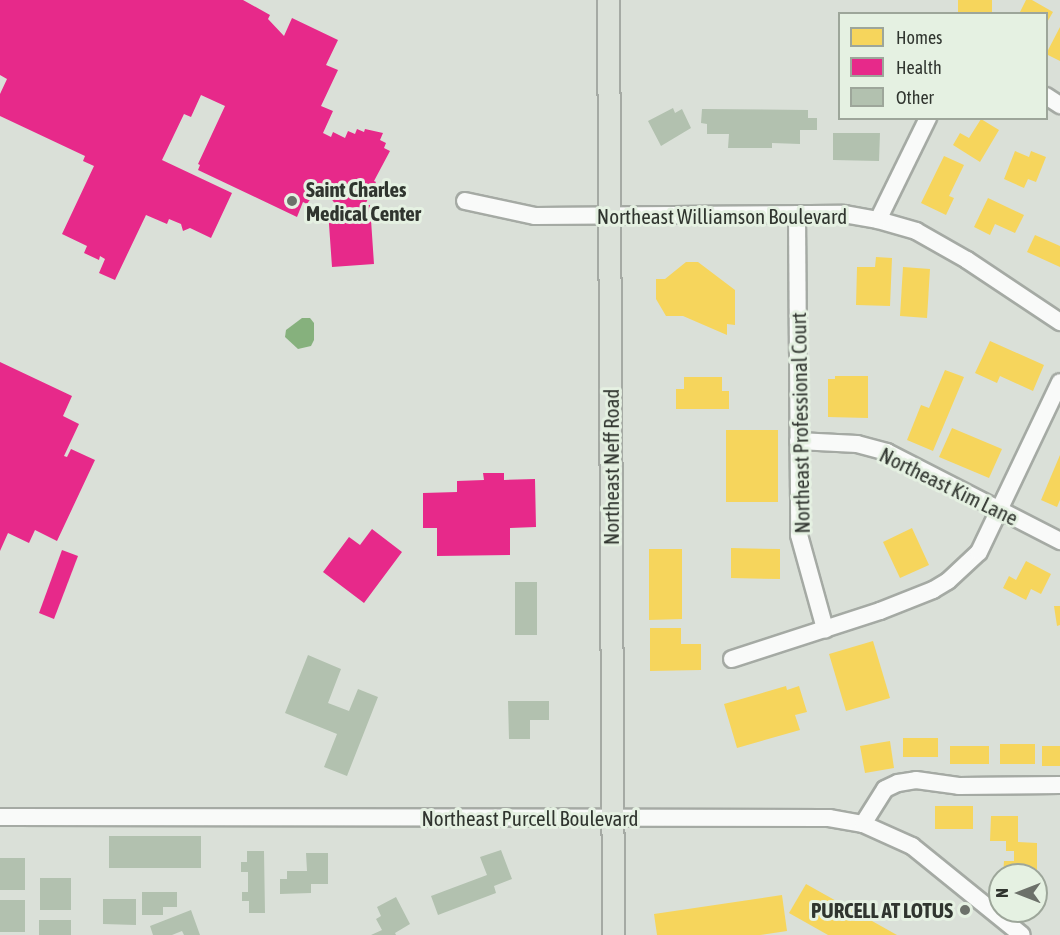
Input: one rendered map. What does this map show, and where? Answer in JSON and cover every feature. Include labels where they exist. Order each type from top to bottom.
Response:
[{"type":"main road","name":"Northeast Neff Road","points":[[608,0],[613,935]]},
{"type":"street","points":[[878,220],[927,120]]},
{"type":"street","name":"Northeast Williamson Boulevard","points":[[465,201],[535,216],[844,214],[878,220],[916,231],[967,260],[1060,322]]},
{"type":"street","name":"Northeast Professional Court","points":[[797,214],[799,535],[825,629]]},
{"type":"street","points":[[732,659],[923,595],[948,581],[979,552],[1060,382]]},
{"type":"street","name":"Northeast Kim Lane","points":[[798,441],[857,444],[887,452],[1060,542]]},
{"type":"street","points":[[863,824],[885,789],[898,783],[916,780],[958,786],[1060,785]]},
{"type":"street","name":"Northeast Purcell Boulevard","points":[[0,817],[613,820],[794,816],[863,824],[912,846],[950,875],[1005,930],[1022,935]]},
{"type":"shaded area","points":[[302,318],[310,318],[314,323],[314,340],[311,346],[298,349],[285,337],[286,330]]},
{"type":"building: Homes","points":[[958,0],[992,0],[992,12],[958,12]]},
{"type":"building: Homes","points":[[1026,0],[1032,0],[1053,12],[1048,21],[1048,12],[1020,12]]},
{"type":"building: Homes","points":[[1060,27],[1060,61],[1048,55],[1048,50]]},
{"type":"building: Homes","points":[[980,120],[999,130],[980,162],[953,145],[960,133],[969,138]]},
{"type":"building: Homes","points":[[1015,151],[1029,157],[1031,151],[1046,157],[1036,182],[1028,179],[1024,188],[1004,179]]},
{"type":"building: Homes","points":[[944,156],[964,165],[949,196],[954,198],[946,215],[921,203]]},
{"type":"building: Homes","points":[[988,198],[1024,215],[1015,233],[995,224],[990,235],[974,227]]},
{"type":"building: Homes","points":[[1035,235],[1060,246],[1060,267],[1027,252]]},
{"type":"building: Homes","points":[[876,257],[892,258],[890,306],[856,305],[857,267],[875,267]]},
{"type":"building: Homes","points":[[686,262],[698,262],[735,290],[735,325],[727,324],[727,335],[683,316],[666,316],[656,299],[656,279],[665,279]]},
{"type":"building: Homes","points":[[903,267],[930,269],[927,318],[900,316]]},
{"type":"building: Homes","points":[[990,341],[1044,365],[1033,391],[1000,376],[997,383],[975,373]]},
{"type":"building: Homes","points":[[945,370],[964,377],[933,451],[907,440],[921,405],[929,408]]},
{"type":"building: Homes","points":[[835,376],[868,376],[868,418],[828,417],[828,379],[835,379]]},
{"type":"building: Homes","points":[[684,377],[722,377],[722,391],[729,391],[729,409],[676,409],[676,389],[684,389]]},
{"type":"building: Homes","points":[[952,428],[1002,449],[989,478],[939,457]]},
{"type":"building: Homes","points":[[726,430],[778,430],[778,502],[726,502]]},
{"type":"building: Homes","points":[[1060,455],[1060,500],[1057,507],[1041,500]]},
{"type":"building: Homes","points":[[912,528],[929,565],[900,578],[883,542]]},
{"type":"building: Homes","points":[[731,548],[780,549],[780,579],[731,578]]},
{"type":"building: Homes","points":[[649,549],[682,549],[682,619],[649,620]]},
{"type":"building: Homes","points":[[1026,561],[1051,574],[1041,594],[1031,589],[1026,600],[1003,588],[1009,576],[1016,580]]},
{"type":"building: Homes","points":[[1054,606],[1060,606],[1060,625],[1057,626]]},
{"type":"building: Homes","points":[[650,628],[681,628],[681,644],[701,644],[701,670],[650,671]]},
{"type":"building: Homes","points":[[873,641],[890,698],[846,711],[829,654]]},
{"type":"building: Homes","points":[[786,686],[787,690],[799,686],[807,712],[795,715],[800,730],[737,748],[724,704]]},
{"type":"building: Homes","points":[[903,738],[938,738],[938,757],[903,757]]},
{"type":"building: Homes","points":[[890,741],[894,768],[865,773],[860,746]]},
{"type":"building: Homes","points":[[1000,744],[1035,744],[1035,764],[1000,764]]},
{"type":"building: Homes","points":[[950,746],[989,746],[989,764],[950,764]]},
{"type":"building: Homes","points":[[1042,746],[1060,746],[1060,766],[1042,766]]},
{"type":"building: Homes","points":[[935,806],[973,806],[973,829],[935,829]]},
{"type":"building: Homes","points":[[991,816],[1018,816],[1018,842],[1037,843],[1037,863],[1004,863],[1004,861],[1014,861],[1014,851],[1006,851],[1006,841],[990,841]]},
{"type":"building: Homes","points":[[806,884],[897,935],[828,935],[789,913]]},
{"type":"building: Homes","points":[[782,895],[787,931],[760,935],[657,935],[654,914]]},
{"type":"building: Health","points":[[0,0],[243,0],[270,15],[268,19],[284,36],[292,18],[338,40],[326,65],[338,70],[321,106],[333,111],[323,133],[331,137],[333,132],[345,138],[348,131],[355,134],[357,129],[364,132],[365,129],[383,133],[380,140],[386,143],[384,148],[390,151],[374,181],[376,182],[365,205],[370,205],[374,264],[332,267],[328,210],[339,209],[321,185],[314,199],[311,198],[307,204],[303,202],[297,217],[198,170],[200,165],[198,164],[225,106],[201,95],[191,117],[184,114],[162,160],[232,193],[211,238],[190,228],[183,231],[181,224],[169,219],[167,224],[146,215],[115,280],[99,273],[105,259],[100,256],[99,260],[84,253],[87,246],[62,234],[94,166],[83,161],[85,156],[0,116],[0,94],[7,79],[0,75]]},
{"type":"building: Health","points":[[0,362],[72,396],[63,416],[79,424],[64,456],[67,457],[71,449],[95,460],[57,541],[35,530],[29,543],[8,533],[0,551]]},
{"type":"building: Health","points":[[483,473],[504,473],[504,480],[535,479],[536,527],[510,528],[510,555],[437,556],[437,528],[423,528],[423,493],[457,492],[457,481],[484,480]]},
{"type":"building: Health","points":[[372,529],[402,552],[364,603],[323,572],[349,537],[360,545]]},
{"type":"building: Health","points":[[62,550],[78,556],[54,619],[39,613]]},
{"type":"building: Other","points":[[673,108],[675,113],[682,109],[691,128],[661,146],[648,121]]},
{"type":"building: Other","points":[[702,109],[808,110],[808,118],[817,118],[817,130],[800,130],[800,144],[772,143],[772,148],[728,148],[729,134],[707,134],[707,124],[701,123]]},
{"type":"building: Other","points":[[833,133],[880,133],[879,161],[833,160]]},
{"type":"building: Other","points":[[515,582],[537,582],[537,635],[515,635]]},
{"type":"building: Other","points":[[308,655],[341,669],[328,703],[349,711],[358,689],[378,697],[347,776],[324,767],[337,734],[285,713]]},
{"type":"building: Other","points":[[508,701],[549,701],[549,720],[530,720],[530,739],[509,739]]},
{"type":"building: Other","points":[[109,836],[201,836],[201,868],[109,868]]},
{"type":"building: Other","points":[[501,850],[512,879],[494,886],[496,893],[438,915],[431,896],[487,875],[480,857]]},
{"type":"building: Other","points":[[247,851],[264,851],[265,913],[249,913],[249,901],[242,901],[242,892],[248,892],[248,872],[241,872],[241,862],[247,862]]},
{"type":"building: Other","points":[[306,853],[328,853],[328,884],[311,884],[311,893],[280,894],[280,879],[287,879],[287,871],[307,871]]},
{"type":"building: Other","points":[[0,858],[25,858],[25,890],[0,890]]},
{"type":"building: Other","points":[[40,878],[71,878],[71,910],[40,910]]},
{"type":"building: Other","points":[[142,892],[177,892],[177,907],[163,907],[163,915],[142,915]]},
{"type":"building: Other","points":[[396,897],[410,924],[395,933],[396,935],[371,935],[382,930],[376,919],[381,916],[377,907]]},
{"type":"building: Other","points":[[103,899],[136,899],[136,925],[103,924]]},
{"type":"building: Other","points":[[0,900],[25,900],[25,932],[0,932]]},
{"type":"building: Other","points":[[191,910],[200,935],[184,935],[182,931],[172,935],[153,935],[150,926]]},
{"type":"building: Other","points":[[39,920],[71,920],[71,935],[39,935]]},
{"type":"place","name":"Saint Charles Medical Center","points":[[292,201]]},
{"type":"place","name":"PURCELL AT LOTUS","points":[[965,910]]}]
